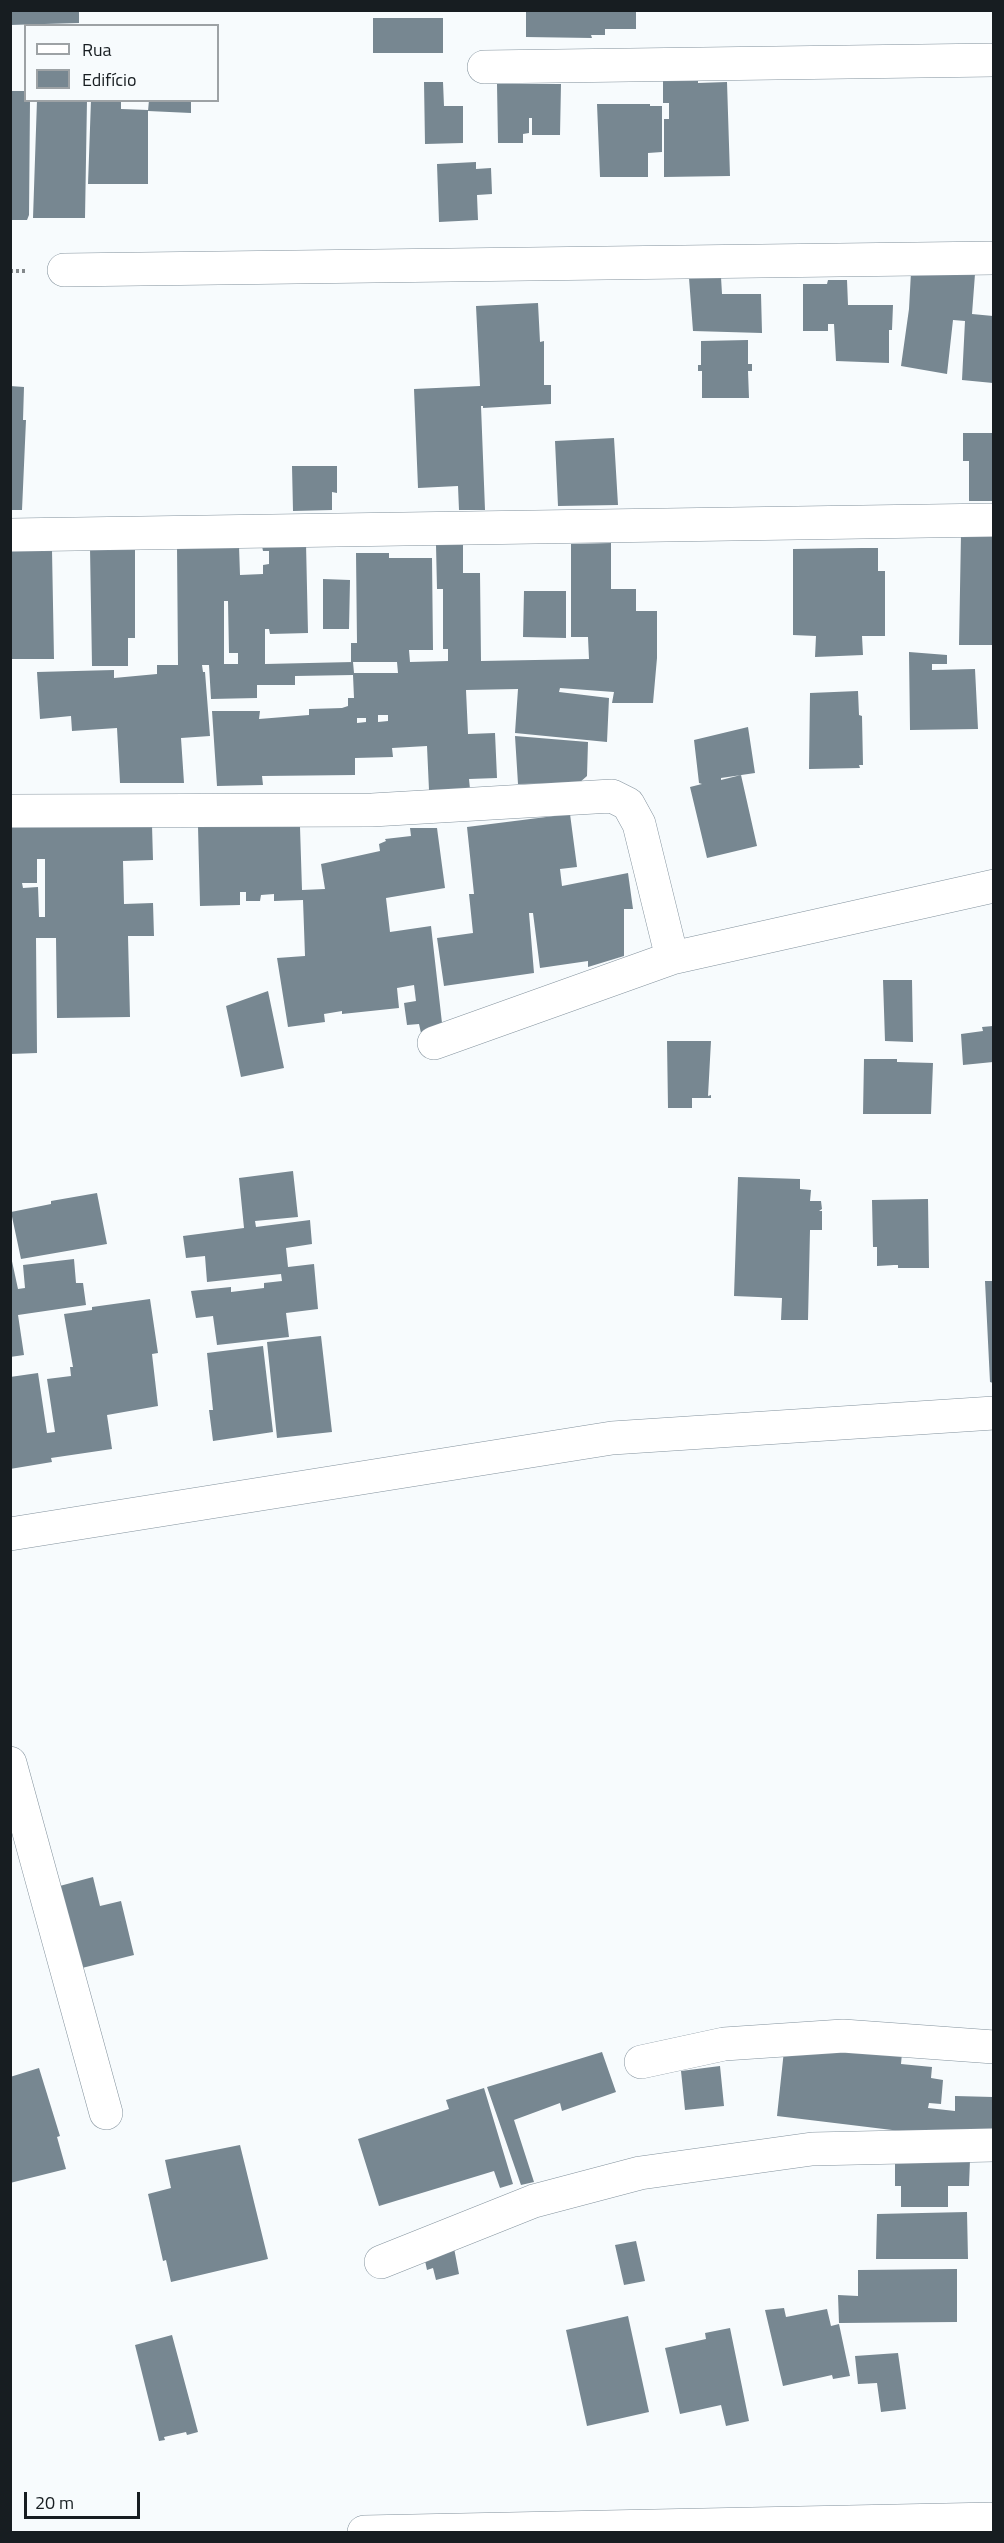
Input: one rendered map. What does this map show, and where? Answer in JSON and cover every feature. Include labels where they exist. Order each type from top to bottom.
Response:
[{"type":"street","points":[[484,68],[993,60]]},
{"type":"street","points":[[64,270],[993,258]]},
{"type":"street","points":[[10,535],[993,520]]},
{"type":"street","points":[[10,811],[372,810],[612,796],[628,804],[639,824],[672,958]]},
{"type":"street","points":[[434,1043],[672,958],[993,886]]},
{"type":"street","points":[[10,1534],[612,1438],[993,1413]]},
{"type":"street","points":[[10,1763],[106,2113]]},
{"type":"street","points":[[641,2062],[724,2044],[843,2036],[993,2047]]},
{"type":"street","points":[[381,2262],[534,2201],[640,2173],[812,2149],[993,2145]]},
{"type":"street","points":[[364,2532],[993,2519]]},
{"type":"building","points":[[10,10],[79,10],[79,23],[10,25]]},
{"type":"building","points":[[526,10],[636,10],[636,29],[605,29],[605,35],[591,35],[592,38],[526,37]]},
{"type":"building","points":[[373,18],[443,18],[443,53],[373,53]]},
{"type":"building","points":[[663,77],[698,77],[698,83],[727,82],[730,176],[664,177],[664,119],[669,119],[669,103],[663,103]]},
{"type":"building","points":[[424,82],[443,82],[444,106],[463,106],[463,143],[425,144]]},
{"type":"building","points":[[497,84],[561,84],[560,135],[532,135],[532,118],[529,118],[529,133],[523,134],[523,143],[498,143]]},
{"type":"building","points":[[10,91],[24,91],[24,102],[30,102],[29,215],[27,220],[10,220]]},
{"type":"building","points":[[37,102],[87,102],[85,218],[33,218]]},
{"type":"building","points":[[91,102],[121,102],[121,109],[148,110],[148,184],[88,184]]},
{"type":"building","points":[[149,102],[191,102],[191,113],[148,111]]},
{"type":"building","points":[[597,104],[662,106],[662,152],[648,153],[648,177],[600,177]]},
{"type":"building","points":[[476,162],[476,169],[491,168],[492,194],[477,195],[478,220],[439,222],[437,164]]},
{"type":"building","points":[[911,272],[975,274],[972,314],[993,316],[993,383],[962,380],[965,321],[953,320],[947,374],[901,366],[909,309]]},
{"type":"building","points":[[721,277],[722,294],[761,294],[762,333],[693,331],[689,278]]},
{"type":"building","points":[[828,280],[847,280],[848,305],[893,305],[892,330],[889,330],[889,363],[836,361],[834,324],[828,324],[828,331],[803,331],[803,284],[827,284]]},
{"type":"building","points":[[538,303],[540,342],[544,341],[544,385],[551,385],[551,404],[483,408],[481,406],[485,510],[459,510],[458,486],[418,488],[414,389],[480,386],[476,306]]},
{"type":"building","points":[[748,340],[748,364],[752,364],[752,371],[748,371],[749,398],[702,398],[702,371],[698,371],[698,365],[701,365],[701,341]]},
{"type":"building","points":[[10,386],[24,387],[23,420],[26,420],[22,510],[10,510]]},
{"type":"building","points":[[963,433],[993,433],[993,501],[969,501],[969,461],[963,461]]},
{"type":"building","points":[[614,438],[618,505],[558,506],[555,441]]},
{"type":"building","points":[[292,466],[337,466],[337,493],[332,492],[332,510],[293,511]]},
{"type":"building","points":[[993,533],[993,645],[959,645],[961,534]]},
{"type":"building","points":[[306,543],[308,633],[270,634],[269,629],[265,629],[265,664],[353,662],[351,662],[351,643],[357,643],[356,553],[389,553],[389,558],[432,558],[433,650],[409,650],[410,662],[448,661],[448,649],[443,649],[443,589],[437,589],[436,545],[463,545],[463,573],[480,573],[481,661],[589,659],[588,637],[571,637],[571,544],[611,543],[611,589],[636,589],[636,611],[657,611],[657,658],[653,703],[612,703],[614,692],[560,688],[559,692],[609,698],[607,742],[515,733],[518,689],[466,690],[468,734],[495,733],[497,778],[469,779],[470,789],[429,790],[427,746],[392,748],[393,757],[355,758],[355,775],[262,776],[263,785],[217,786],[212,711],[260,711],[259,719],[309,715],[309,709],[342,708],[348,706],[348,698],[354,698],[353,675],[295,676],[295,685],[257,685],[257,698],[211,699],[209,665],[202,665],[203,672],[205,672],[210,736],[181,738],[184,783],[120,783],[117,728],[72,731],[71,716],[40,719],[37,672],[114,670],[114,678],[157,674],[157,665],[178,665],[177,546],[239,546],[240,575],[263,574],[263,565],[269,564],[269,551],[263,551],[262,546]],"holes":[[[224,601],[228,601],[229,653],[238,653],[238,664],[224,664]],[[353,662],[397,662],[398,673],[354,673]],[[378,715],[388,715],[388,721],[378,722]],[[357,718],[366,718],[366,722],[357,723]]]},
{"type":"building","points":[[135,547],[135,638],[128,638],[128,666],[92,666],[90,548]]},
{"type":"building","points":[[878,548],[878,571],[885,571],[885,636],[862,636],[863,655],[815,657],[816,636],[793,635],[793,549]]},
{"type":"building","points":[[52,550],[54,659],[10,659],[10,551]]},
{"type":"building","points":[[323,579],[350,580],[349,629],[323,629]]},
{"type":"building","points":[[524,591],[566,591],[566,638],[523,637]]},
{"type":"building","points":[[909,652],[947,655],[947,664],[932,664],[932,670],[975,669],[978,729],[910,730]]},
{"type":"building","points":[[858,691],[859,715],[862,716],[863,765],[859,765],[860,768],[809,769],[810,693]]},
{"type":"building","points":[[748,727],[755,773],[741,775],[757,846],[707,858],[690,787],[702,784],[699,783],[694,740]]},
{"type":"building","points":[[515,736],[588,742],[587,776],[579,783],[518,784]]},
{"type":"building","points":[[570,814],[577,867],[560,869],[562,886],[628,873],[633,909],[624,909],[624,956],[588,967],[588,961],[540,968],[533,913],[529,913],[534,973],[444,986],[437,938],[473,933],[469,894],[474,894],[467,827]]},
{"type":"building","points":[[10,820],[152,825],[153,860],[123,861],[124,904],[153,903],[154,936],[128,936],[130,1017],[57,1018],[56,938],[36,938],[37,1053],[10,1054]],"holes":[[[37,859],[45,859],[45,917],[39,917],[38,887],[23,888],[22,883],[37,883]]]},
{"type":"building","points":[[198,826],[300,827],[302,890],[325,889],[321,864],[380,851],[379,844],[386,841],[385,839],[411,836],[410,828],[437,828],[445,888],[386,898],[390,932],[431,926],[442,1023],[421,1033],[419,1024],[407,1025],[404,1003],[416,1001],[414,985],[397,988],[399,1008],[324,1014],[325,1022],[288,1027],[277,958],[305,956],[303,900],[274,901],[274,894],[261,895],[260,901],[246,901],[246,892],[240,892],[240,905],[200,906]]},
{"type":"building","points":[[883,980],[912,980],[913,1042],[885,1041]]},
{"type":"building","points":[[268,991],[284,1068],[241,1077],[226,1006]]},
{"type":"building","points":[[993,1026],[993,1062],[963,1065],[961,1034],[983,1031],[982,1027]]},
{"type":"building","points":[[667,1041],[711,1041],[708,1096],[711,1095],[711,1098],[692,1098],[692,1108],[668,1108]]},
{"type":"building","points":[[864,1059],[897,1059],[897,1062],[933,1063],[931,1114],[863,1114]]},
{"type":"building","points":[[293,1171],[298,1217],[255,1221],[256,1227],[310,1220],[312,1244],[286,1248],[288,1267],[314,1264],[318,1309],[286,1313],[289,1337],[217,1345],[213,1316],[196,1318],[191,1291],[231,1287],[231,1292],[264,1288],[264,1283],[282,1281],[281,1274],[207,1282],[205,1256],[186,1258],[183,1236],[244,1228],[239,1178]]},
{"type":"building","points":[[738,1177],[800,1179],[800,1189],[811,1190],[810,1201],[821,1201],[822,1209],[819,1211],[822,1211],[822,1230],[810,1230],[808,1320],[781,1320],[782,1298],[734,1296]]},
{"type":"building","points":[[97,1193],[107,1244],[21,1259],[11,1212],[51,1204],[51,1201]]},
{"type":"building","points":[[928,1199],[929,1268],[898,1268],[898,1265],[877,1266],[877,1247],[873,1247],[872,1200]]},
{"type":"building","points":[[10,1252],[18,1289],[25,1288],[23,1265],[74,1259],[76,1283],[83,1283],[86,1305],[18,1315],[24,1355],[10,1357]]},
{"type":"building","points":[[985,1281],[993,1281],[993,1383],[990,1382]]},
{"type":"building","points":[[150,1299],[158,1353],[152,1354],[158,1406],[107,1415],[112,1449],[51,1458],[52,1462],[10,1469],[10,1377],[38,1373],[47,1433],[55,1432],[47,1379],[71,1376],[70,1367],[73,1367],[64,1314],[92,1310],[92,1307]]},
{"type":"building","points":[[321,1336],[332,1432],[277,1438],[267,1342]]},
{"type":"building","points":[[263,1346],[273,1432],[213,1441],[209,1410],[213,1410],[207,1353]]},
{"type":"building","points":[[93,1877],[100,1906],[121,1901],[134,1955],[82,1968],[56,1887]]},
{"type":"building","points":[[785,2041],[902,2053],[901,2064],[932,2067],[931,2078],[943,2080],[941,2104],[929,2103],[928,2108],[955,2111],[955,2096],[993,2097],[993,2132],[925,2134],[777,2116]]},
{"type":"building","points":[[602,2052],[616,2092],[562,2111],[560,2103],[514,2120],[534,2182],[521,2185],[487,2087]]},
{"type":"building","points":[[720,2066],[724,2106],[685,2110],[681,2071]]},
{"type":"building","points":[[39,2068],[60,2136],[57,2137],[66,2169],[10,2183],[10,2077]]},
{"type":"building","points":[[484,2088],[513,2184],[500,2188],[494,2171],[379,2206],[358,2139],[449,2109],[446,2100]]},
{"type":"building","points":[[240,2145],[268,2259],[171,2282],[166,2260],[163,2261],[148,2194],[171,2188],[165,2160]]},
{"type":"building","points":[[895,2160],[970,2160],[969,2186],[948,2186],[948,2207],[901,2207],[901,2186],[895,2186]]},
{"type":"building","points":[[967,2212],[968,2259],[876,2259],[877,2214]]},
{"type":"building","points":[[636,2241],[645,2281],[624,2285],[615,2245]]},
{"type":"building","points":[[454,2248],[459,2274],[436,2280],[433,2268],[427,2270],[424,2256]]},
{"type":"building","points":[[957,2269],[957,2322],[839,2323],[838,2295],[858,2296],[858,2270]]},
{"type":"building","points":[[784,2308],[786,2317],[827,2309],[831,2326],[839,2324],[850,2376],[833,2379],[832,2375],[783,2386],[765,2310]]},
{"type":"building","points":[[628,2316],[649,2412],[587,2426],[566,2330]]},
{"type":"building","points":[[730,2328],[749,2421],[726,2426],[721,2405],[680,2414],[665,2348],[706,2339],[705,2333]]},
{"type":"building","points":[[172,2335],[198,2432],[164,2437],[165,2440],[159,2441],[135,2345]]},
{"type":"building","points":[[898,2353],[906,2409],[881,2412],[877,2383],[858,2384],[855,2356]]}]
